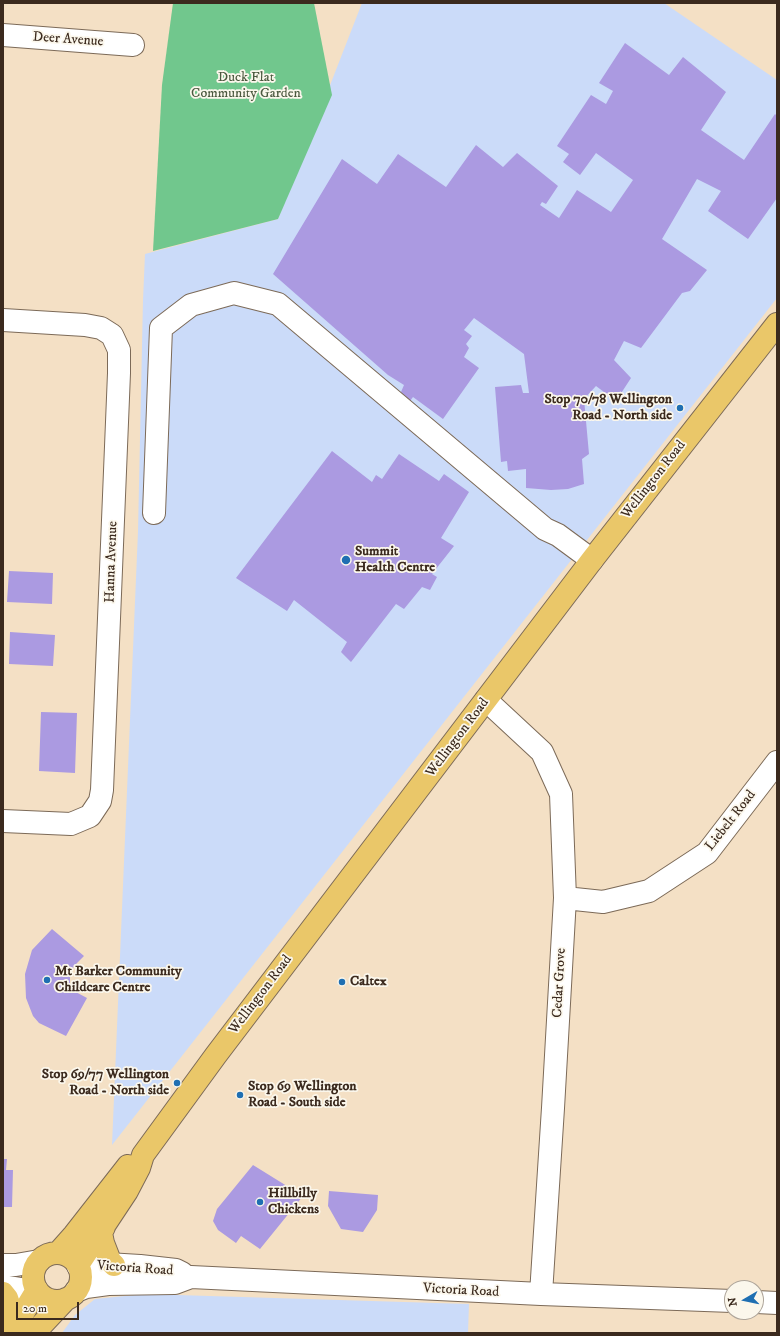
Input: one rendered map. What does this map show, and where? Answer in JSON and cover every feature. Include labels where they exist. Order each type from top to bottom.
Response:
[{"type":"main road","name":"Wellington Road","points":[[78,1265],[127,1191],[139,1168],[143,1155],[216,1055],[592,560],[777,324]]},
{"type":"main road","name":"Wellington Road","points":[[49,1257],[74,1235],[131,1162],[143,1155]]},
{"type":"main road","points":[[104,1227],[101,1233],[103,1243],[110,1261],[114,1265]]},
{"type":"main road","points":[[34,1333],[71,1295],[80,1280],[81,1272],[73,1259],[66,1255],[49,1257],[34,1272],[33,1280],[37,1289],[42,1295],[58,1301],[71,1295]]},
{"type":"main road","points":[[11,1333],[37,1289]]},
{"type":"main road","points":[[3,1293],[7,1298],[13,1320],[11,1333]]},
{"type":"street","name":"Deer Avenue","points":[[3,35],[133,45]]},
{"type":"street","points":[[154,513],[161,328],[191,306],[234,293],[278,304],[545,529],[558,535],[592,560]]},
{"type":"street","name":"Hanna Avenue","points":[[3,320],[101,328],[112,335],[119,350],[102,790],[96,809],[90,816],[79,822],[71,824],[3,821]]},
{"type":"street","name":"Cedar Grove","points":[[486,700],[542,752],[561,794],[565,898],[541,1294]]},
{"type":"street","name":"Liebelt Road","points":[[565,898],[603,902],[649,891],[707,854],[777,762]]},
{"type":"street","points":[[3,1265],[16,1265],[49,1257]]},
{"type":"street","name":"Victoria Road","points":[[78,1265],[114,1265],[176,1270],[191,1277],[724,1302]]},
{"type":"street","name":"Victoria Road","points":[[71,1295],[86,1287],[108,1284],[175,1283],[191,1277]]},
{"type":"street","points":[[3,1286],[21,1289],[37,1289]]},
{"type":"street","points":[[764,1302],[777,1303]]},
{"type":"shaded area","points":[[362,3],[664,3],[777,80],[777,298],[112,1145],[138,531],[145,254],[278,219]]},
{"type":"shaded area","points":[[145,1294],[469,1304],[468,1333],[62,1333],[75,1315],[95,1299]]},
{"type":"green space","name":"Duck Flat Community Garden","points":[[173,3],[314,3],[332,95],[278,219],[153,251],[162,85]]},
{"type":"building","points":[[625,43],[669,75],[683,57],[726,92],[701,130],[744,160],[775,114],[777,116],[777,198],[748,239],[708,211],[721,191],[697,179],[662,239],[707,270],[690,291],[682,293],[641,348],[624,341],[614,360],[631,378],[616,401],[596,386],[584,399],[589,454],[582,459],[584,484],[568,489],[551,490],[526,488],[526,469],[508,471],[507,461],[501,462],[495,387],[521,385],[523,393],[529,393],[524,354],[474,318],[464,330],[472,336],[466,344],[469,348],[464,357],[479,368],[443,419],[413,397],[410,401],[401,392],[404,385],[388,375],[273,274],[342,159],[377,184],[398,154],[446,187],[476,145],[503,167],[517,153],[558,186],[546,204],[542,202],[540,205],[559,218],[577,190],[611,212],[633,180],[596,153],[580,175],[563,162],[569,154],[557,146],[591,95],[606,104],[613,91],[599,83]]},
{"type":"building","name":"Summit Health Centre","points":[[332,451],[372,482],[376,475],[382,479],[399,454],[439,481],[444,474],[469,492],[441,538],[454,546],[432,574],[437,577],[430,590],[422,587],[404,609],[396,604],[351,662],[341,652],[347,642],[294,600],[287,611],[236,578]]},
{"type":"building","points":[[9,571],[53,573],[52,604],[7,602]]},
{"type":"building","points":[[10,632],[55,635],[53,666],[9,664]]},
{"type":"building","points":[[41,712],[77,713],[75,773],[39,771]]},
{"type":"building","name":"Mt Barker Community Childcare Centre","points":[[52,929],[84,956],[74,966],[70,975],[70,984],[72,990],[87,998],[66,1036],[39,1023],[33,1016],[26,998],[25,974],[32,950]]},
{"type":"building","points":[[3,1159],[7,1159],[6,1170],[13,1170],[12,1207],[3,1207]]},
{"type":"building","name":"Hillbilly Chickens","points":[[253,1165],[303,1196],[260,1249],[241,1236],[236,1243],[218,1230],[213,1221],[217,1209]]},
{"type":"building","points":[[329,1191],[378,1195],[377,1210],[363,1232],[341,1229],[328,1206]]},
{"type":"place","name":"Stop 70/78 Wellington Road - North side","points":[[680,408]]},
{"type":"place","name":"Summit Health Centre","points":[[346,560]]},
{"type":"place","name":"Mt Barker Community Childcare Centre","points":[[47,980]]},
{"type":"place","name":"Caltex","points":[[342,982]]},
{"type":"place","name":"Stop 69/77 Wellington Road - North side","points":[[177,1083]]},
{"type":"place","name":"Stop 69 Wellington Road - South side","points":[[240,1095]]},
{"type":"place","name":"Hillbilly Chickens","points":[[260,1202]]}]
